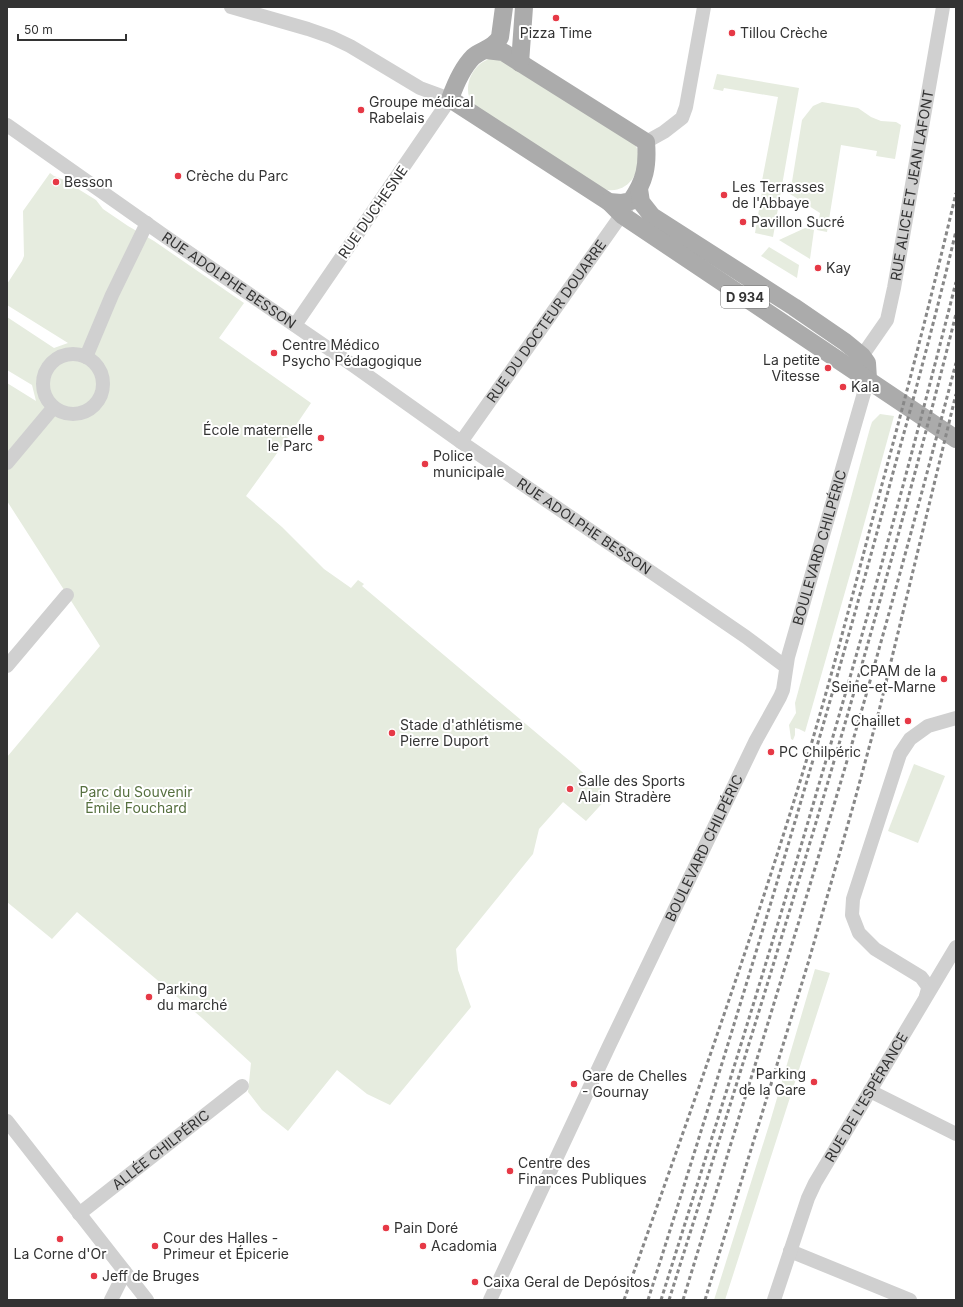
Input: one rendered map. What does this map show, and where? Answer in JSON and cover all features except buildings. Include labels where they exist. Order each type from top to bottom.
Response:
[{"type":"main road","points":[[450,99],[462,73],[473,57],[486,50],[499,40],[504,7]]},
{"type":"main road","points":[[520,63],[524,7]]},
{"type":"main road","points":[[486,50],[503,52],[646,142],[648,157],[646,170],[631,201]]},
{"type":"main road","name":"D 934","points":[[450,99],[609,202],[641,202],[652,216],[833,333],[862,356]]},
{"type":"main road","name":"D 934","points":[[631,201],[868,379],[956,439]]},
{"type":"main road","points":[[862,356],[867,363],[868,379]]},
{"type":"street","points":[[231,7],[331,37],[350,46],[420,88],[450,99]]},
{"type":"street","points":[[646,142],[664,132],[682,118],[686,107],[704,7]]},
{"type":"street","name":"RUE ALICE ET JEAN LAFONT","points":[[862,356],[887,320],[894,288],[943,7]]},
{"type":"street","name":"RUE DUCHESNE","points":[[295,325],[450,99]]},
{"type":"street","name":"RUE ADOLPHE BESSON","points":[[7,125],[461,442],[704,608],[786,667]]},
{"type":"street","name":"RUE DU DOCTEUR DOUARRE","points":[[461,442],[631,201]]},
{"type":"street","points":[[86,357],[112,295],[147,223]]},
{"type":"street","points":[[69,354],[78,354],[93,361],[102,376],[103,384],[102,393],[93,407],[86,412],[69,415],[53,408],[43,389],[44,376],[53,361],[69,354]]},
{"type":"street","name":"BOULEVARD CHILPÉRIC","points":[[490,1300],[609,1046],[755,742],[783,690],[788,657],[868,379]]},
{"type":"street","points":[[7,463],[53,408]]},
{"type":"street","points":[[7,666],[67,595]]},
{"type":"street","points":[[926,996],[928,989],[927,985],[921,977],[875,949],[858,933],[852,915],[853,899],[900,754],[910,739],[928,726],[956,718]]},
{"type":"street","name":"RUE DE L'ESPÉRANCE","points":[[774,1300],[808,1198],[956,947]]},
{"type":"street","name":"ALLÉE CHILPÉRIC","points":[[80,1214],[242,1086]]},
{"type":"street","points":[[870,1091],[956,1134]]},
{"type":"street","points":[[7,1121],[147,1300]]},
{"type":"street","points":[[790,1251],[910,1300]]},
{"type":"street","points":[[111,1300],[125,1272]]},
{"type":"green space","points":[[493,58],[499,59],[634,142],[638,151],[639,160],[634,177],[629,183],[621,188],[613,190],[603,189],[474,106],[468,92],[470,77],[479,65]]},
{"type":"green space","points":[[717,74],[799,88],[773,237],[755,233],[763,186],[761,186],[778,97],[724,88],[723,91],[713,89]]},
{"type":"green space","points":[[822,102],[858,108],[871,117],[881,121],[896,122],[901,125],[895,159],[876,156],[877,151],[841,145],[827,232],[817,230],[820,213],[790,194],[802,120],[813,106]]},
{"type":"green space","name":"Parc du Souvenir Émile Fouchard","points":[[50,173],[96,200],[103,209],[154,241],[244,303],[219,338],[311,403],[246,496],[282,527],[324,569],[351,588],[358,580],[364,584],[362,586],[571,762],[609,796],[586,821],[563,802],[539,829],[533,854],[456,949],[458,970],[471,1007],[390,1105],[367,1094],[337,1070],[288,1131],[262,1110],[248,1092],[251,1063],[202,1018],[77,912],[52,939],[7,902],[7,757],[100,646],[7,501],[7,383],[36,401],[32,385],[7,370],[7,317],[54,348],[68,343],[7,305],[7,284],[24,256],[23,211]]},
{"type":"green space","points":[[805,228],[814,230],[810,259],[779,240]]},
{"type":"green space","points":[[769,247],[799,265],[797,278],[761,256]]},
{"type":"green space","points":[[880,414],[894,416],[805,732],[795,728],[793,740],[791,739],[789,725],[796,713],[795,703],[870,428],[872,422]]},
{"type":"green space","points":[[914,764],[945,776],[918,843],[888,831]]},
{"type":"green space","points":[[815,969],[830,973],[725,1300],[714,1300],[770,1122]]},
{"type":"railway","points":[[624,1300],[735,981],[778,852],[808,755],[836,657],[904,401],[956,193]]},
{"type":"railway","points":[[648,1300],[745,990],[837,678],[934,321],[956,231]]},
{"type":"railway","points":[[661,1300],[721,1110],[836,728],[889,537],[956,282]]},
{"type":"railway","points":[[669,1300],[746,1055],[856,686],[891,562],[956,314]]},
{"type":"railway","points":[[683,1300],[868,690],[956,363]]},
{"type":"railway","points":[[705,1300],[809,960],[854,803],[879,711],[956,394]]},
{"type":"place","name":"Pizza Time","points":[[556,18]]},
{"type":"place","name":"Tillou Crèche","points":[[732,33]]},
{"type":"place","name":"Groupe médical Rabelais","points":[[361,110]]},
{"type":"place","name":"Crèche du Parc","points":[[178,176]]},
{"type":"place","name":"Besson","points":[[56,182]]},
{"type":"place","name":"Les Terrasses de l'Abbaye","points":[[724,195]]},
{"type":"place","name":"Pavillon Sucré","points":[[743,222]]},
{"type":"place","name":"Kay","points":[[818,268]]},
{"type":"place","name":"Centre Médico Psycho Pédagogique","points":[[274,353]]},
{"type":"place","name":"La petite Vitesse","points":[[828,368]]},
{"type":"place","name":"Kala","points":[[843,387]]},
{"type":"place","name":"École maternelle le Parc","points":[[321,438]]},
{"type":"place","name":"Police municipale","points":[[425,464]]},
{"type":"place","name":"CPAM de la Seine-et-Marne","points":[[944,679]]},
{"type":"place","name":"Chaillet","points":[[908,721]]},
{"type":"place","name":"Stade d'athlétisme Pierre Duport","points":[[392,733]]},
{"type":"place","name":"PC Chilpéric","points":[[771,752]]},
{"type":"place","name":"Salle des Sports Alain Stradère","points":[[570,789]]},
{"type":"place","name":"Parking du marché","points":[[149,997]]},
{"type":"place","name":"Parking de la Gare","points":[[814,1082]]},
{"type":"place","name":"Gare de Chelles - Gournay","points":[[574,1084]]},
{"type":"place","name":"Centre des Finances Publiques","points":[[510,1171]]},
{"type":"place","name":"Pain Doré","points":[[386,1228]]},
{"type":"place","name":"La Corne d'Or","points":[[60,1239]]},
{"type":"place","name":"Cour des Halles - Primeur et Épicerie","points":[[155,1246]]},
{"type":"place","name":"Acadomia","points":[[423,1246]]},
{"type":"place","name":"Jeff de Bruges","points":[[94,1276]]},
{"type":"place","name":"Caixa Geral de Depósitos","points":[[475,1282]]}]
